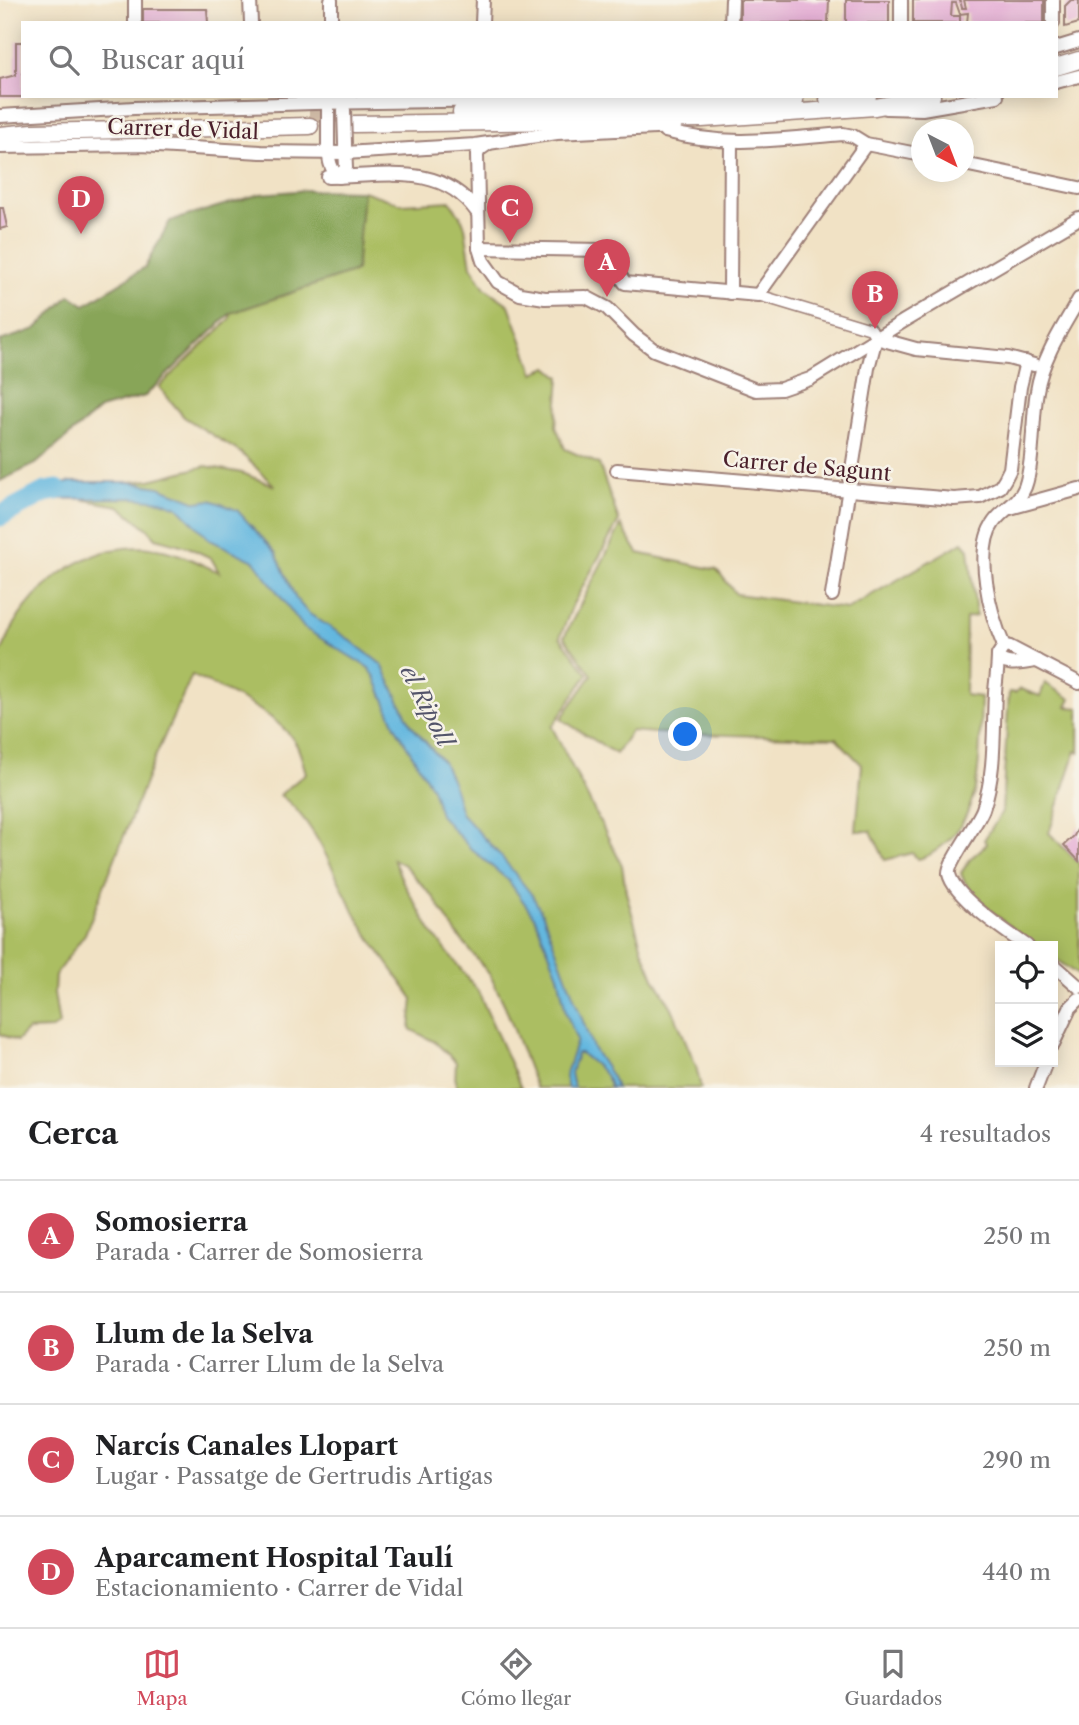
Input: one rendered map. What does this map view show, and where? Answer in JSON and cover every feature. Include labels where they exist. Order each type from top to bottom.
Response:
[{"type":"street","points":[[135,0],[135,21]]},
{"type":"street","points":[[250,0],[251,21]]},
{"type":"street","points":[[331,0],[331,21]]},
{"type":"street","points":[[482,21],[483,0]]},
{"type":"street","points":[[731,21],[732,0]]},
{"type":"street","points":[[901,0],[901,21]]},
{"type":"street","points":[[1053,0],[1054,21]]},
{"type":"street","points":[[1058,47],[1079,41]]},
{"type":"street","points":[[1058,56],[1079,51]]},
{"type":"street","points":[[1058,66],[1079,60]]},
{"type":"street","points":[[1058,81],[1079,76]]},
{"type":"street","points":[[350,113],[482,99],[557,98]]},
{"type":"street","points":[[738,98],[768,103]]},
{"type":"street","points":[[0,116],[134,102],[251,101],[329,103],[350,113],[702,119],[808,111],[912,98]]},
{"type":"street","points":[[350,113],[871,102],[922,109],[985,98]]},
{"type":"street","points":[[329,103],[329,149],[334,177]]},
{"type":"street","name":"Carrer de Vidal","points":[[0,147],[140,145],[345,149],[364,152],[489,143],[557,133],[735,124],[808,111]]},
{"type":"street","points":[[334,177],[346,168],[345,149],[350,113]]},
{"type":"street","points":[[0,124],[309,121],[0,135]]},
{"type":"street","points":[[654,128],[689,138],[731,142],[843,134],[853,136],[866,144],[911,153]]},
{"type":"street","points":[[730,293],[731,142]]},
{"type":"street","points":[[489,143],[478,152],[479,248],[491,273],[506,288],[520,294],[545,298],[586,297],[607,308],[634,335],[654,350],[757,390],[781,389],[810,379],[1079,218]]},
{"type":"street","points":[[758,295],[866,144]]},
{"type":"street","points":[[974,166],[1079,188]]},
{"type":"street","points":[[334,177],[429,177],[458,192],[470,201],[477,212]]},
{"type":"street","points":[[479,248],[602,250],[611,252],[618,259],[619,274],[625,283],[758,295],[870,329],[876,338],[916,349],[1026,362],[1043,368]]},
{"type":"street","points":[[1020,941],[968,900],[951,878],[949,866],[978,821],[987,795],[994,732],[995,691],[1007,656],[988,598],[986,537],[993,523],[1020,496],[1027,477],[1037,389],[1043,368],[1079,299]]},
{"type":"street","points":[[832,595],[868,368],[876,338]]},
{"type":"street","name":"Carrer de Sagunt","points":[[617,471],[966,499],[1000,487],[1010,469],[1020,387],[1026,362]]},
{"type":"street","points":[[1010,508],[1079,489]]},
{"type":"street","points":[[1007,656],[1037,661],[1079,683]]},
{"type":"street","points":[[1058,968],[1079,987]]},
{"type":"street","points":[[1058,1033],[1070,1008],[1079,999]]},
{"type":"street","points":[[1036,1088],[1044,1067]]},
{"type":"green space","points":[[308,190],[363,191],[356,271],[231,313],[145,396],[100,409],[36,464],[0,481],[0,341],[36,329],[70,295],[85,305],[145,267],[170,221],[260,194]]},
{"type":"green space","points":[[363,191],[402,204],[450,201],[465,227],[471,266],[485,288],[509,305],[534,373],[548,367],[560,377],[556,426],[565,449],[599,464],[619,521],[573,604],[560,637],[588,674],[552,727],[622,865],[626,892],[642,949],[654,978],[672,1008],[696,1066],[701,1088],[536,1088],[505,1006],[490,975],[456,933],[434,898],[404,865],[393,859],[431,931],[478,991],[521,1088],[458,1088],[455,1082],[456,1062],[435,1042],[410,1029],[413,999],[360,922],[316,836],[293,806],[280,795],[306,773],[297,746],[289,734],[265,713],[192,675],[156,755],[85,934],[55,975],[54,993],[59,1025],[52,1029],[28,1030],[17,1041],[0,1034],[0,654],[17,620],[34,597],[68,568],[87,558],[108,551],[151,548],[180,555],[219,572],[211,558],[188,547],[156,538],[119,506],[86,500],[129,482],[150,480],[206,466],[242,473],[275,486],[241,453],[184,417],[159,387],[230,319],[231,313],[356,271]]},
{"type":"green space","points":[[621,525],[638,553],[717,570],[736,594],[847,609],[963,542],[969,549],[976,616],[966,618],[965,695],[981,697],[980,753],[975,790],[969,808],[950,839],[923,858],[918,859],[912,853],[885,860],[871,831],[856,831],[862,765],[836,738],[631,731],[616,754],[561,719],[592,675],[564,637]]},
{"type":"green space","points":[[1045,683],[1071,699],[1067,707],[1079,708],[1079,753],[1076,751],[1049,833],[1079,863],[1079,976],[1058,961],[1058,941],[1031,941],[1017,932],[972,892],[961,873],[971,858],[987,844],[984,840],[1002,812],[1009,692],[1015,693],[1020,689],[1040,696]]},
{"type":"water","points":[[70,482],[129,482],[159,487],[197,502],[211,500],[237,510],[276,553],[296,599],[308,613],[382,665],[411,725],[443,762],[452,781],[461,813],[532,895],[543,915],[593,1048],[616,1088],[610,1088],[603,1072],[581,1053],[577,1053],[571,1073],[574,1088],[568,1088],[565,1077],[577,1040],[566,1013],[558,975],[535,918],[508,880],[471,849],[440,815],[432,788],[395,726],[369,668],[304,628],[254,561],[210,540],[178,507],[161,501],[133,498],[42,499],[28,502],[47,489]]},
{"type":"building","points":[[740,0],[829,0],[828,21],[740,21]]},
{"type":"building","points":[[846,0],[889,0],[889,21],[846,21]]},
{"type":"building","points":[[913,0],[960,0],[962,8],[966,8],[964,0],[1044,0],[1044,21],[967,21],[968,13],[960,14],[956,3],[952,3],[951,16],[960,16],[960,21],[913,21]]},
{"type":"building","points":[[1071,0],[1079,0],[1079,23],[1065,27],[1065,6]]},
{"type":"building","points":[[143,9],[207,9],[208,21],[143,21]]},
{"type":"building","points":[[16,42],[21,42],[21,97],[0,97],[0,79],[16,75]]},
{"type":"building","points":[[0,208],[3,208],[7,227],[0,229]]},
{"type":"building","points":[[1079,826],[1079,861],[1064,845],[1074,836]]},
{"type":"waterway","name":"el Ripoll","points":[[0,516],[45,492],[57,490]]},
{"type":"tunnel","points":[[309,115],[353,115]]},
{"type":"place","name":"Aparcament Hospital Taulí","points":[[81,234]]},
{"type":"place","name":"Narcís Canales Llopart","points":[[510,243]]},
{"type":"place","name":"Somosierra","points":[[607,297]]},
{"type":"place","name":"Llum de la Selva","points":[[875,329]]}]
